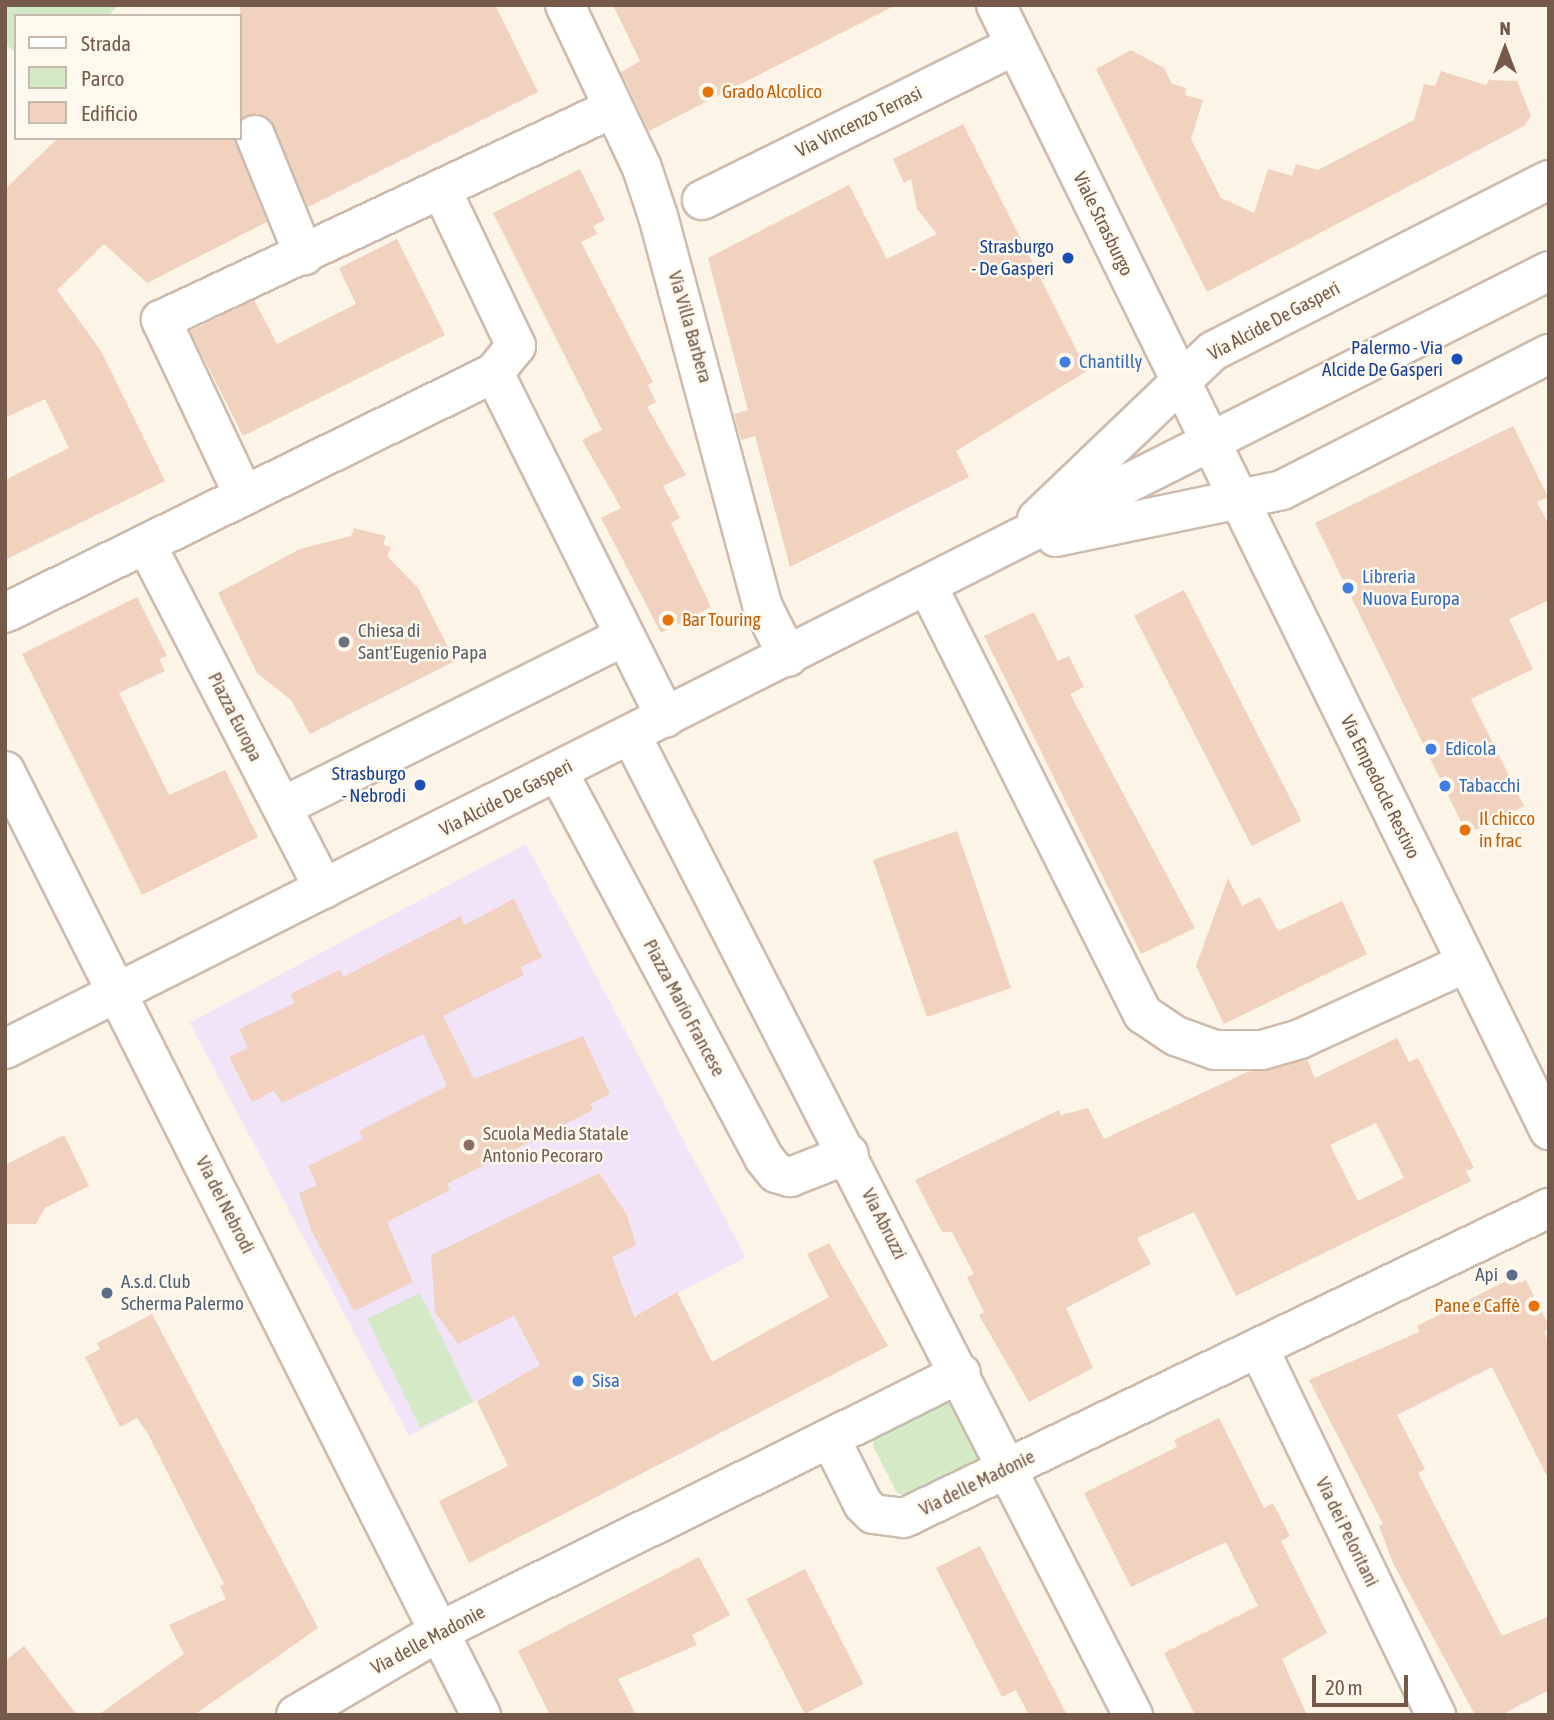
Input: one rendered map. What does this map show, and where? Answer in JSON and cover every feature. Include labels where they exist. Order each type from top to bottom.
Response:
[{"type":"street","name":"Via Villa Barbera","points":[[565,5],[654,204],[693,332],[762,605],[788,657]]},
{"type":"street","name":"Viale Strasburgo","points":[[996,5],[1212,442]]},
{"type":"street","name":"Via Vincenzo Terrasi","points":[[702,200],[1016,45]]},
{"type":"street","points":[[244,496],[161,320],[442,191],[596,116]]},
{"type":"street","points":[[255,135],[304,255]]},
{"type":"street","name":"Via Alcide De Gasperi","points":[[1007,547],[1180,379],[1213,351],[1549,180]]},
{"type":"street","points":[[5,613],[494,373],[516,346],[442,191]]},
{"type":"street","name":"Via Alcide De Gasperi","points":[[5,1049],[928,587],[1549,271]]},
{"type":"street","name":"Via Alcide De Gasperi","points":[[1007,547],[1282,489],[1547,360]]},
{"type":"street","points":[[494,373],[666,718]]},
{"type":"street","name":"Via Empedocle Restivo","points":[[1212,442],[1549,1130]]},
{"type":"street","name":"Piazza Europa","points":[[146,544],[324,889]]},
{"type":"street","points":[[928,587],[1143,1014],[1176,1036],[1215,1050],[1262,1050],[1300,1039],[1466,963]]},
{"type":"street","points":[[282,807],[625,636]]},
{"type":"street","name":"Via Abruzzi","points":[[631,735],[1010,1468],[1133,1715]]},
{"type":"street","name":"Via dei Nebrodi","points":[[5,771],[481,1715]]},
{"type":"street","name":"Piazza Mario Francese","points":[[558,772],[764,1158],[776,1173],[790,1177],[849,1154]]},
{"type":"street","name":"Via delle Madonie","points":[[296,1715],[440,1631],[830,1438],[863,1504],[887,1519],[904,1518],[1549,1208]]},
{"type":"street","name":"Via dei Peloritani","points":[[1259,1349],[1436,1715]]},
{"type":"street","points":[[830,1438],[961,1373]]},
{"type":"shaded area","name":"Scuola Media Statale Antonio Pecoraro","points":[[526,844],[746,1257],[409,1436],[190,1023]]},
{"type":"green space","points":[[5,5],[119,5],[110,14],[14,14],[14,51],[5,44]]},
{"type":"green space","points":[[420,1293],[473,1402],[420,1428],[367,1319]]},
{"type":"green space","points":[[947,1401],[956,1406],[980,1453],[977,1462],[905,1496],[897,1493],[873,1446],[874,1436]]},
{"type":"building","points":[[240,5],[495,5],[538,92],[308,207],[269,118],[257,113],[242,119]]},
{"type":"building","points":[[613,5],[896,5],[649,131],[621,72],[640,61]]},
{"type":"building","points":[[1131,50],[1164,68],[1172,84],[1186,88],[1185,95],[1203,100],[1191,139],[1221,198],[1254,213],[1268,169],[1292,176],[1296,164],[1318,170],[1414,120],[1424,84],[1435,86],[1441,71],[1486,85],[1489,80],[1517,81],[1531,116],[1524,126],[1207,292],[1096,69]]},
{"type":"building","points":[[963,124],[1087,371],[956,451],[969,477],[790,567],[755,436],[741,440],[734,414],[748,410],[708,258],[849,185],[887,259],[937,234],[917,209],[911,179],[904,183],[893,159]]},
{"type":"building","points":[[56,140],[235,140],[267,222],[147,283],[104,244],[57,290],[101,351],[165,481],[5,560],[5,480],[69,448],[45,399],[5,418],[5,189]]},
{"type":"building","points":[[580,169],[605,220],[593,226],[597,234],[581,242],[653,382],[648,385],[656,402],[647,407],[686,475],[663,486],[680,518],[671,523],[711,607],[661,633],[601,518],[621,508],[582,440],[602,430],[493,213]]},
{"type":"building","points":[[397,239],[445,335],[243,436],[190,331],[254,300],[277,344],[356,304],[339,268]]},
{"type":"building","points":[[1513,426],[1548,497],[1537,502],[1549,525],[1549,600],[1509,619],[1533,669],[1471,699],[1524,806],[1467,834],[1315,523]]},
{"type":"building","name":"Chiesa di Sant'Eugenio Papa","points":[[354,528],[386,536],[383,545],[391,547],[387,556],[418,588],[455,661],[310,734],[291,700],[257,673],[218,593],[300,549],[351,536]]},
{"type":"building","points":[[1184,590],[1302,821],[1252,846],[1134,615]]},
{"type":"building","points":[[137,597],[167,656],[159,659],[165,671],[119,693],[169,795],[225,770],[258,837],[142,895],[22,654]]},
{"type":"building","points":[[1034,612],[1058,661],[1069,656],[1084,687],[1070,694],[1195,928],[1141,954],[984,636]]},
{"type":"building","points":[[957,831],[1011,988],[927,1017],[873,860]]},
{"type":"building","points":[[1228,878],[1242,906],[1260,897],[1278,931],[1342,901],[1367,954],[1224,1024],[1196,966]]},
{"type":"building","points":[[514,899],[542,957],[521,967],[524,975],[443,1016],[474,1079],[583,1036],[610,1094],[590,1104],[593,1110],[447,1184],[450,1190],[387,1222],[413,1282],[354,1311],[311,1230],[299,1193],[317,1185],[308,1166],[363,1139],[359,1131],[447,1086],[423,1034],[282,1103],[274,1091],[252,1102],[229,1057],[248,1048],[239,1029],[295,1003],[290,994],[340,970],[343,977],[461,916],[464,925]]},
{"type":"building","points":[[1397,1038],[1409,1062],[1418,1058],[1474,1168],[1466,1171],[1471,1181],[1236,1296],[1194,1212],[1137,1238],[1151,1264],[1066,1308],[1093,1368],[1029,1402],[979,1315],[984,1312],[967,1277],[974,1274],[952,1232],[942,1232],[915,1180],[1059,1110],[1061,1115],[1088,1108],[1104,1139],[1247,1072],[1307,1060],[1315,1078]],"holes":[[[1376,1123],[1404,1178],[1358,1201],[1330,1145]]]},
{"type":"building","points":[[64,1135],[89,1186],[45,1208],[36,1224],[5,1224],[5,1165]]},
{"type":"building","points":[[599,1173],[627,1215],[636,1245],[612,1257],[634,1317],[677,1292],[712,1362],[829,1297],[807,1254],[829,1243],[888,1346],[469,1563],[439,1501],[508,1466],[477,1401],[540,1365],[514,1316],[458,1344],[435,1312],[431,1255]]},
{"type":"building","points":[[1516,1276],[1520,1283],[1526,1280],[1549,1326],[1544,1333],[1549,1342],[1549,1480],[1492,1367],[1397,1415],[1425,1469],[1418,1473],[1502,1636],[1549,1616],[1549,1690],[1501,1715],[1475,1715],[1393,1563],[1379,1526],[1383,1524],[1309,1380],[1419,1332],[1417,1326]]},
{"type":"building","points":[[152,1314],[318,1628],[194,1715],[98,1715],[184,1654],[169,1625],[226,1599],[220,1586],[224,1584],[147,1432],[137,1418],[120,1427],[85,1357],[100,1349],[97,1343]]},
{"type":"building","points":[[1219,1418],[1264,1508],[1273,1503],[1290,1536],[1281,1541],[1327,1633],[1282,1659],[1307,1715],[1195,1715],[1164,1653],[1258,1606],[1226,1542],[1131,1587],[1084,1493],[1177,1447],[1174,1440]]},
{"type":"building","points":[[980,1546],[1067,1715],[1029,1715],[1016,1690],[1002,1697],[936,1568]]},
{"type":"building","points":[[699,1557],[730,1615],[692,1635],[697,1645],[618,1679],[636,1715],[550,1715],[518,1651]]},
{"type":"building","points":[[805,1569],[864,1684],[805,1714],[746,1599]]},
{"type":"building","points":[[24,1646],[77,1715],[5,1715],[5,1661]]},
{"type":"place","name":"Grado Alcolico","points":[[708,92]]},
{"type":"place","name":"Strasburgo - De Gasperi","points":[[1068,258]]},
{"type":"place","name":"Palermo - Via Alcide De Gasperi","points":[[1457,359]]},
{"type":"place","name":"Chantilly","points":[[1065,362]]},
{"type":"place","name":"Libreria Nuova Europa","points":[[1348,588]]},
{"type":"place","name":"Bar Touring","points":[[668,620]]},
{"type":"place","name":"Chiesa di Sant'Eugenio Papa","points":[[344,642]]},
{"type":"place","name":"Edicola","points":[[1431,749]]},
{"type":"place","name":"Strasburgo - Nebrodi","points":[[420,785]]},
{"type":"place","name":"Tabacchi","points":[[1445,786]]},
{"type":"place","name":"Il chicco in frac","points":[[1465,830]]},
{"type":"place","name":"Scuola Media Statale Antonio Pecoraro","points":[[469,1145]]},
{"type":"place","name":"Api","points":[[1512,1275]]},
{"type":"place","name":"A.s.d. Club Scherma Palermo","points":[[107,1293]]},
{"type":"place","name":"Pane e Caffè","points":[[1534,1306]]},
{"type":"place","name":"Sisa","points":[[578,1381]]}]
